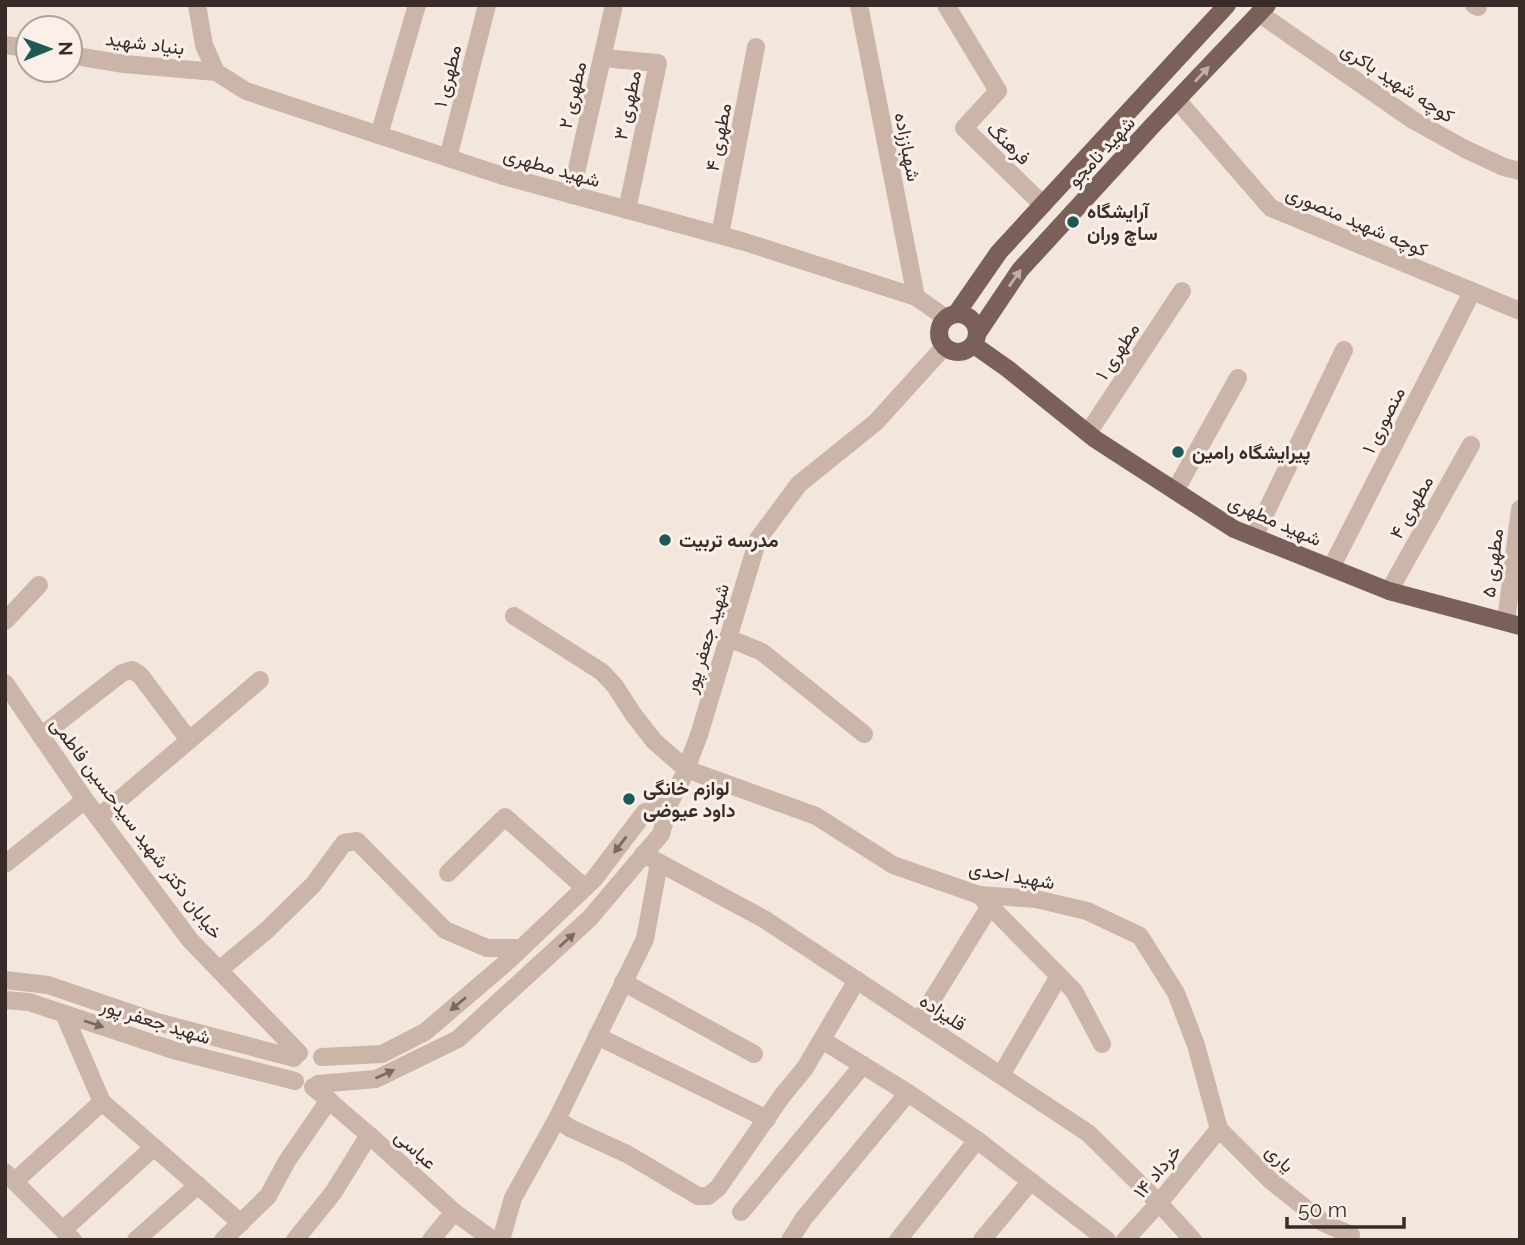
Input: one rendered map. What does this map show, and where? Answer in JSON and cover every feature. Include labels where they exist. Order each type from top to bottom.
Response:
[{"type":"main road","name":"شهید نامجو","points":[[951,316],[999,252],[1227,5]]},
{"type":"main road","name":"شهید نامجو","points":[[975,340],[1020,270],[1263,10]]},
{"type":"main road","points":[[951,316],[967,316],[975,324],[975,340],[965,351],[954,352],[944,347],[939,337],[939,326],[951,316]]},
{"type":"main road","name":"شهید مطهری","points":[[975,340],[1095,439],[1234,529],[1388,591],[1513,624]]},
{"type":"street","points":[[197,5],[204,46],[216,72]]},
{"type":"street","points":[[379,135],[417,5]]},
{"type":"street","name":"مطهری ۱","points":[[448,158],[487,5]]},
{"type":"street","name":"مطهری ۲","points":[[571,195],[614,5]]},
{"type":"street","name":"شهباززاده","points":[[859,5],[916,297]]},
{"type":"street","name":"فرهنگ","points":[[946,5],[998,91],[964,128],[1043,205]]},
{"type":"street","name":"کوچه شهید باکری","points":[[1263,10],[1413,120],[1504,167],[1518,164]]},
{"type":"street","name":"مطهری ۴","points":[[720,235],[757,47]]},
{"type":"street","name":"بنیاد شهید","points":[[84,57],[124,64],[216,72]]},
{"type":"street","name":"مطهری ۳","points":[[602,58],[658,63],[627,210]]},
{"type":"street","name":"شهید مطهری","points":[[216,72],[246,91],[500,175],[720,235],[916,297],[951,316]]},
{"type":"street","name":"کوچه شهید منصوری","points":[[1178,101],[1271,208],[1520,311]]},
{"type":"street","name":"مطهری ۱","points":[[1088,433],[1182,291]]},
{"type":"street","name":"منصوری ۱","points":[[1331,568],[1472,292]]},
{"type":"street","name":"شهید جعفر پور","points":[[5,1000],[29,1002],[173,1050],[309,1084],[376,1079],[458,1039],[651,859],[670,802],[699,735],[758,539],[799,484],[876,422],[944,347]]},
{"type":"street","points":[[1254,537],[1344,349]]},
{"type":"street","points":[[1175,491],[1238,378]]},
{"type":"street","name":"مطهری ۴","points":[[1388,591],[1471,445]]},
{"type":"street","name":"مطهری ۵","points":[[1513,624],[1520,509]]},
{"type":"street","points":[[5,621],[39,585]]},
{"type":"street","points":[[514,616],[602,672],[654,741],[686,769]]},
{"type":"street","points":[[728,638],[762,652],[864,734]]},
{"type":"street","points":[[41,736],[122,673],[132,670],[140,675],[189,740]]},
{"type":"street","points":[[99,817],[260,680]]},
{"type":"street","name":"خیابان دکتر شهید سیدحسین فاطمی","points":[[5,683],[85,800],[190,940],[296,1056]]},
{"type":"street","name":"شهید احدی","points":[[686,769],[816,816],[893,865],[984,900],[1036,899],[1087,911],[1140,936],[1176,993],[1196,1045],[1219,1129]]},
{"type":"street","points":[[5,864],[85,800]]},
{"type":"street","points":[[322,1057],[382,1054],[425,1032],[522,948],[594,879],[645,812],[670,802]]},
{"type":"street","points":[[447,873],[505,817],[585,888]]},
{"type":"street","points":[[219,970],[267,930],[313,885],[344,843],[357,841],[445,930],[488,948],[522,948]]},
{"type":"street","points":[[501,1240],[513,1198],[556,1119],[645,939],[651,859]]},
{"type":"street","name":"قلیزاده","points":[[651,859],[764,919],[1088,1133],[1193,1240]]},
{"type":"street","points":[[919,1021],[984,900],[1074,991],[1102,1044]]},
{"type":"street","points":[[1001,1075],[1059,976]]},
{"type":"street","name":"شهید جعفر پور","points":[[5,980],[48,985],[157,1022],[296,1056]]},
{"type":"street","points":[[556,1119],[627,1154],[698,1196],[708,1196],[718,1188],[782,1096],[805,1068],[857,980]]},
{"type":"street","points":[[623,982],[754,1054]]},
{"type":"street","points":[[64,1014],[103,1102],[242,1223]]},
{"type":"street","points":[[597,1035],[766,1119]]},
{"type":"street","points":[[822,1040],[977,1140],[1107,1240]]},
{"type":"street","points":[[309,1050],[314,1051],[326,1063],[326,1074],[309,1084],[290,1070],[296,1056],[309,1050]]},
{"type":"street","points":[[741,1212],[863,1065]]},
{"type":"street","name":"عباسی","points":[[309,1084],[454,1212],[493,1240]]},
{"type":"street","points":[[790,1240],[804,1218],[908,1093]]},
{"type":"street","points":[[223,1240],[268,1196],[287,1161],[329,1100]]},
{"type":"street","points":[[103,1102],[10,1177],[68,1235],[154,1147]]},
{"type":"street","name":"۱۴ خرداد","points":[[1125,1240],[1219,1129]]},
{"type":"street","name":"یاری","points":[[1219,1129],[1270,1180],[1324,1223],[1349,1238]]},
{"type":"street","points":[[295,1240],[333,1193],[369,1135]]},
{"type":"street","points":[[898,1240],[977,1140]]},
{"type":"street","points":[[982,1240],[1031,1181]]},
{"type":"street","points":[[136,1240],[198,1185]]},
{"type":"street","points":[[431,1240],[454,1212]]},
{"type":"place","name":"آرایشگاه ساچ وران","points":[[1073,222]]},
{"type":"place","name":"پیرایشگاه ‌رامین","points":[[1178,452]]},
{"type":"place","name":"مدرسه تربیت","points":[[665,540]]},
{"type":"place","name":"لوازم خانگی داود عیوضی","points":[[629,799]]}]
